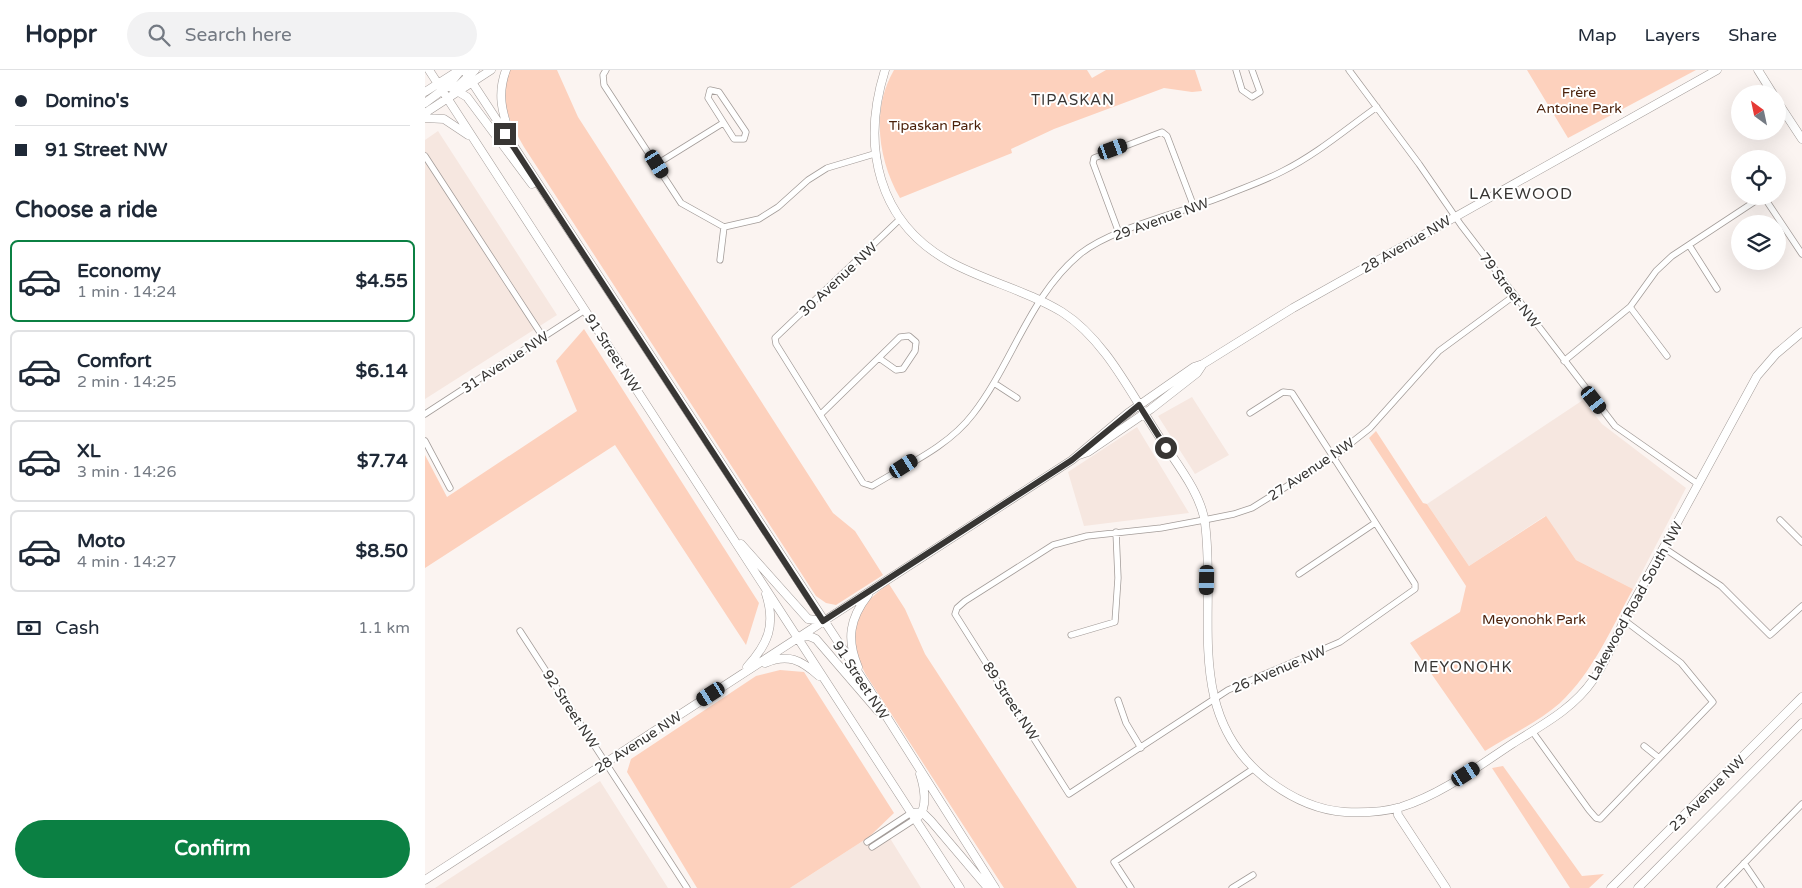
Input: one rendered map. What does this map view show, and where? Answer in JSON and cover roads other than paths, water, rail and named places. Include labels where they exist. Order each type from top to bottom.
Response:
[{"type":"main road","name":"91 Street NW","points":[[429,70],[448,88],[448,98],[960,888]]},
{"type":"main road","points":[[425,103],[448,88],[460,74],[475,70]]},
{"type":"main road","points":[[425,113],[448,98],[448,88],[460,74],[491,70]]},
{"type":"main road","points":[[506,70],[501,86],[500,102],[515,149]]},
{"type":"main road","points":[[885,70],[874,115],[874,154],[886,196],[901,219],[920,241],[951,262],[1065,314],[1089,337],[1104,353],[1181,471],[1205,520]]},
{"type":"main road","points":[[1758,70],[1767,85]]},
{"type":"main road","name":"28 Avenue NW","points":[[1078,456],[1085,447],[1139,405],[1194,367],[1203,364],[1285,313],[1455,216],[1714,71]]},
{"type":"main road","name":"91 Street NW","points":[[460,74],[515,149],[869,689],[995,888]]},
{"type":"main road","points":[[425,92],[448,88],[467,97],[576,243]]},
{"type":"main road","points":[[1786,115],[1802,139]]},
{"type":"main road","points":[[425,118],[443,119],[455,124],[465,132],[488,160]]},
{"type":"main road","name":"Lakewood Road South NW","points":[[1205,520],[1209,671],[1218,713],[1227,733],[1253,769],[1277,787],[1299,800],[1322,808],[1344,812],[1368,813],[1397,808],[1431,796],[1559,714],[1581,695],[1596,676],[1624,620],[1757,376],[1776,354],[1802,332]]},
{"type":"main road","name":"28 Avenue NW","points":[[425,880],[797,637],[1078,456],[1088,452],[1144,414],[1197,373],[1203,364]]},
{"type":"main road","points":[[733,536],[808,619],[823,621]]},
{"type":"main road","points":[[741,674],[755,658],[771,625],[770,606],[762,581]]},
{"type":"main road","points":[[869,689],[854,658],[850,628],[856,611],[872,590]]},
{"type":"main road","points":[[797,637],[809,636],[816,639],[890,724]]},
{"type":"main road","points":[[741,674],[773,659],[787,657],[802,662],[827,682]]},
{"type":"main road","name":"23 Avenue NW","points":[[1611,888],[1802,697]]},
{"type":"main road","name":"23 Avenue NW","points":[[1637,888],[1802,723]]},
{"type":"main road","points":[[907,748],[923,785],[922,812],[988,888]]},
{"type":"main road","points":[[1397,808],[1398,814],[1446,888]]},
{"type":"main road","points":[[913,816],[922,812]]},
{"type":"street","points":[[1236,70],[1242,90],[1252,97],[1260,92],[1252,70]]},
{"type":"street","name":"79 Street NW","points":[[1349,70],[1455,216],[1615,426],[1698,484]]},
{"type":"street","points":[[605,72],[604,85],[681,202],[724,227],[759,219],[778,207],[808,180],[827,168],[874,154]]},
{"type":"street","points":[[710,90],[719,92],[746,132],[743,139],[734,138],[723,123],[708,98],[710,90]]},
{"type":"street","name":"29 Avenue NW","points":[[821,414],[863,483],[872,486],[950,438],[973,415],[994,383],[1040,301],[1066,267],[1081,253],[1119,234],[1283,172],[1324,146],[1377,107]]},
{"type":"street","points":[[657,164],[723,123]]},
{"type":"street","points":[[1119,234],[1093,163],[1094,158],[1162,132],[1165,133],[1194,207]]},
{"type":"street","points":[[425,156],[543,337]]},
{"type":"street","points":[[1564,361],[1630,307],[1656,271],[1672,256],[1760,198],[1766,200],[1802,254]]},
{"type":"street","name":"30 Avenue NW","points":[[821,414],[776,344],[775,338],[901,219]]},
{"type":"street","points":[[720,260],[724,227]]},
{"type":"street","points":[[1689,244],[1717,289]]},
{"type":"street","name":"27 Avenue NW","points":[[957,608],[1053,545],[1087,536],[1161,528],[1205,520],[1252,508],[1332,458],[1370,428],[1439,352],[1515,296]]},
{"type":"street","points":[[1630,307],[1667,356]]},
{"type":"street","name":"31 Avenue NW","points":[[425,414],[585,310]]},
{"type":"street","points":[[821,414],[879,358],[902,336],[909,336],[916,342],[915,351],[903,369],[896,370],[879,358]]},
{"type":"street","points":[[994,383],[1017,398]]},
{"type":"street","points":[[1251,413],[1283,392],[1292,393],[1375,523],[1299,574]]},
{"type":"street","points":[[425,441],[449,488]]},
{"type":"street","points":[[1781,520],[1802,542]]},
{"type":"street","name":"26 Avenue NW","points":[[1069,794],[1228,690],[1340,642],[1415,589],[1415,584],[1375,523]]},
{"type":"street","points":[[1071,635],[1115,622],[1118,578],[1116,532]]},
{"type":"street","points":[[1664,548],[1721,586],[1770,635],[1802,606]]},
{"type":"street","name":"89 Street NW","points":[[957,608],[955,614],[1069,794]]},
{"type":"street","points":[[1532,731],[1596,818],[1604,816],[1713,702],[1681,663],[1624,620]]},
{"type":"street","name":"92 Street NW","points":[[520,631],[687,888]]},
{"type":"street","points":[[1118,700],[1126,723],[1141,748]]},
{"type":"street","points":[[1644,746],[1659,758]]},
{"type":"street","points":[[1131,888],[1114,862],[1253,769]]},
{"type":"street","points":[[1720,888],[1802,804]]},
{"type":"street","points":[[869,844],[913,816]]},
{"type":"street","points":[[1744,863],[1761,888]]},
{"type":"street","points":[[1232,888],[1253,875]]},
{"type":"district","name":"TIPASKAN","points":[[1073,100]]},
{"type":"district","name":"LAKEWOOD","points":[[1521,193]]},
{"type":"district","name":"MEYONOHK","points":[[1463,667]]},
{"type":"park label","name":"Frère Antoine Park","points":[[1579,100]]},
{"type":"park label","name":"Tipaskan Park","points":[[935,125]]},
{"type":"park label","name":"Meyonohk Park","points":[[1534,619]]}]
